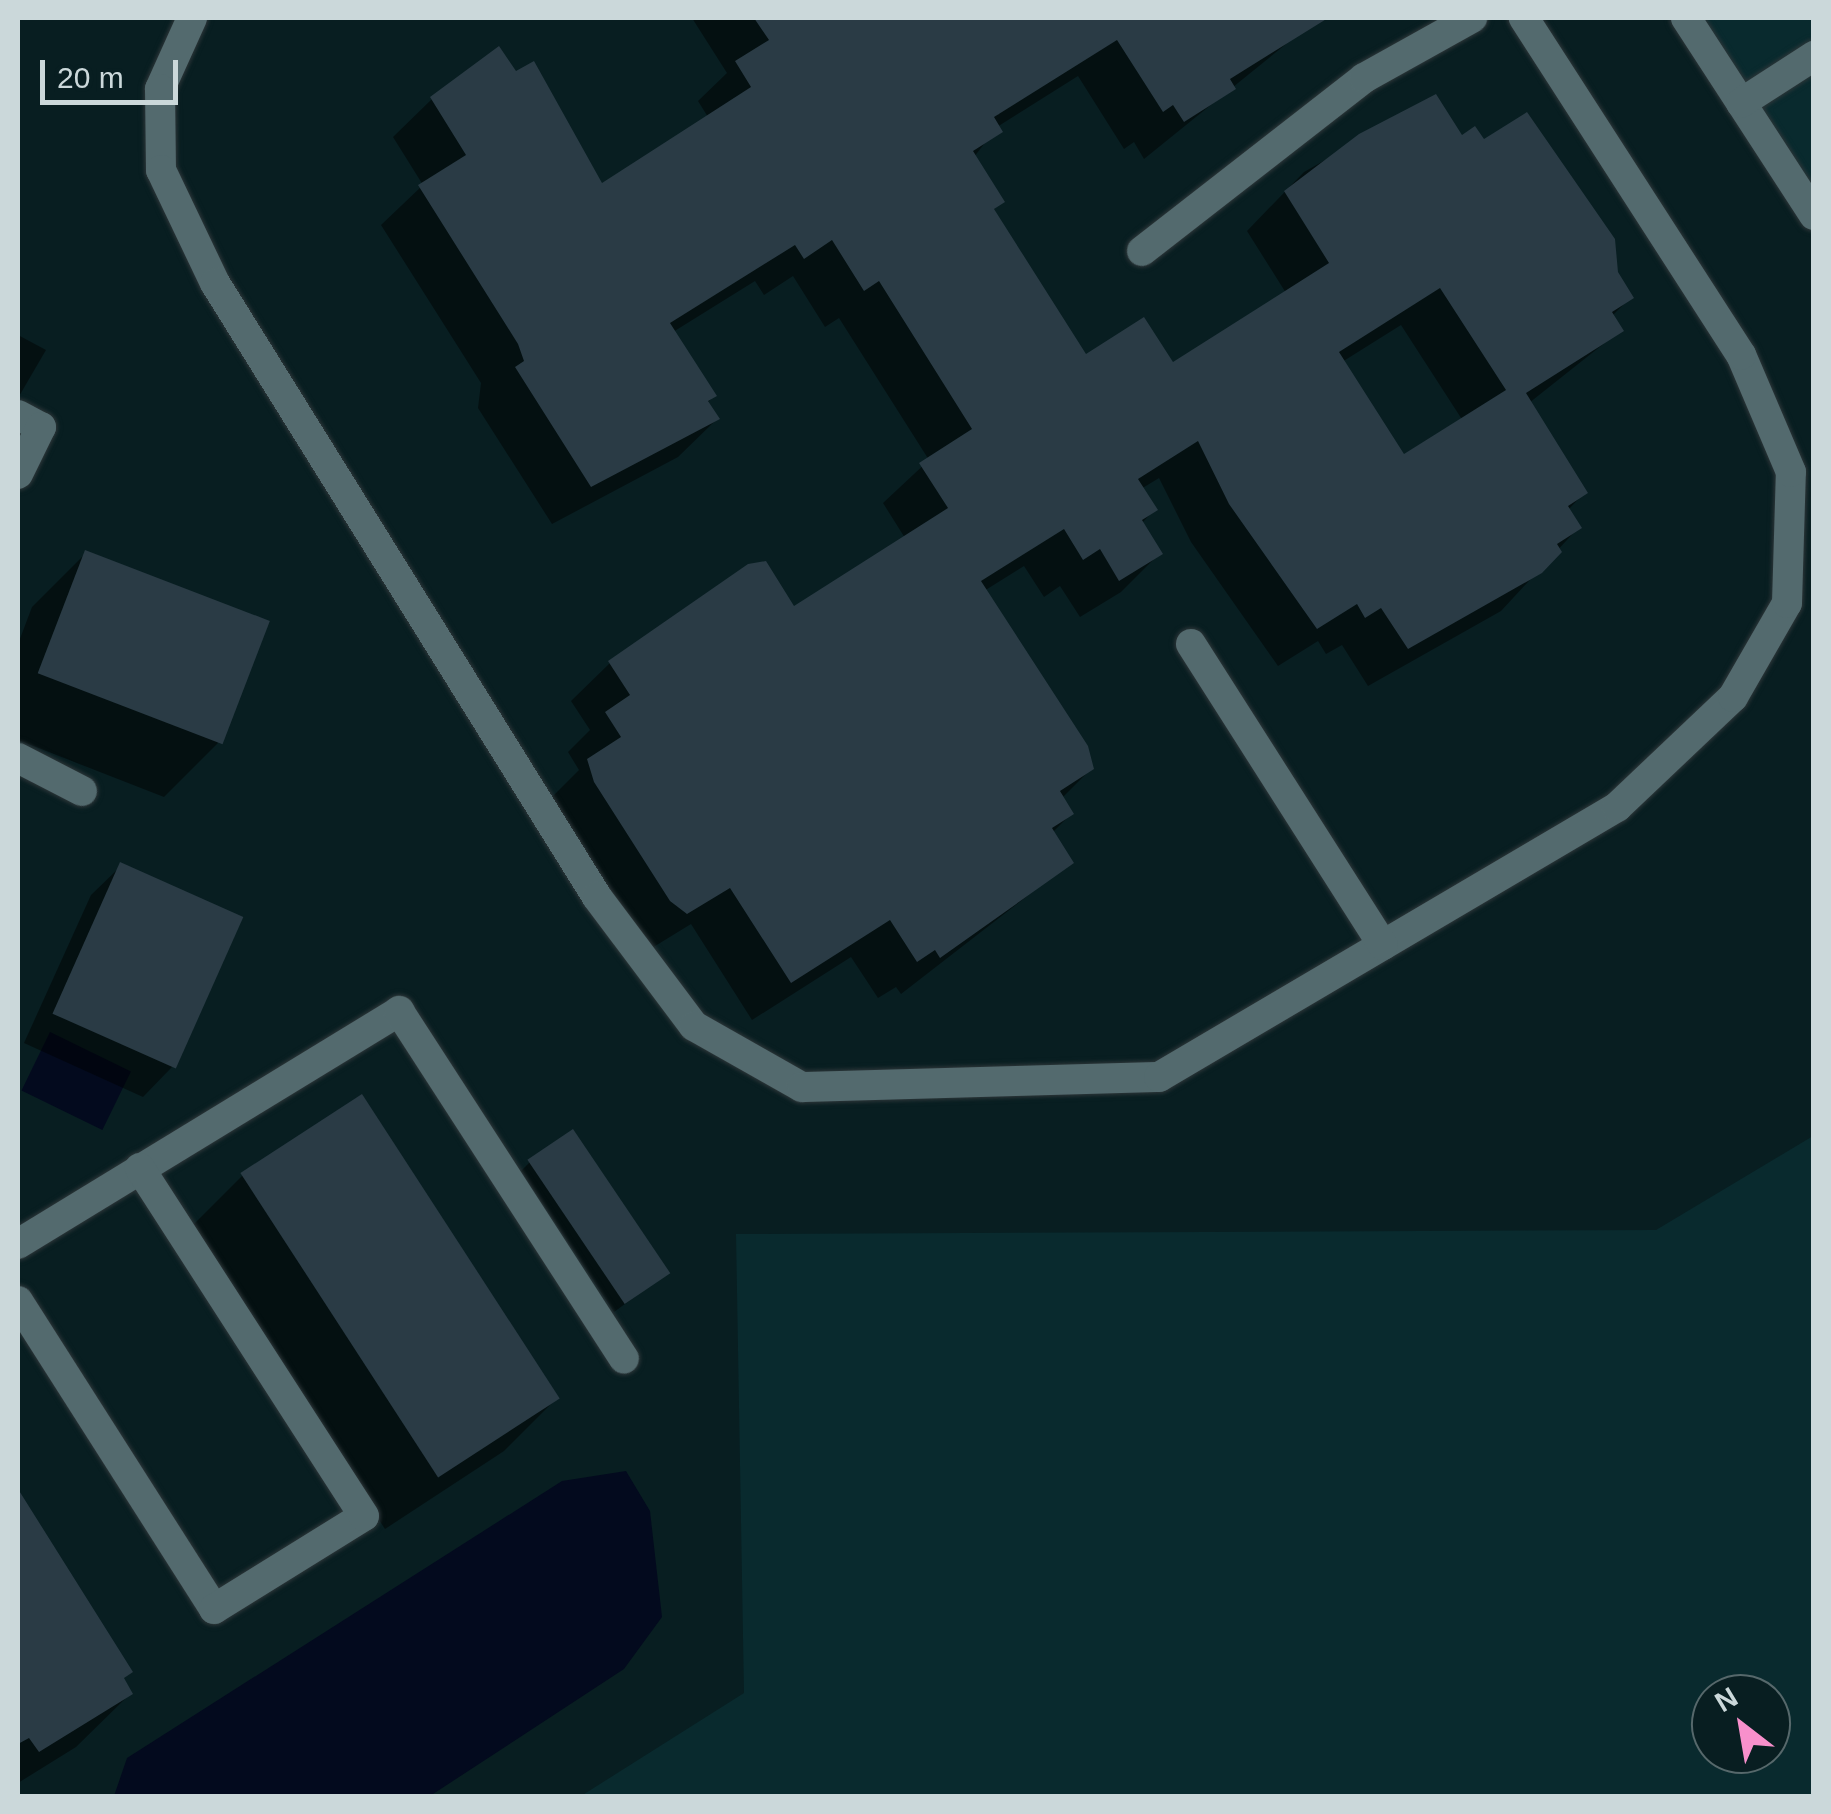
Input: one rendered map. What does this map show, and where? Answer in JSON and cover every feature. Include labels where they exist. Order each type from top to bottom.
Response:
[{"type":"street","points":[[192,18],[160,89],[161,170],[215,283],[596,897],[694,1026],[802,1087],[1159,1077],[1617,807],[1733,698],[1787,602],[1791,472],[1740,355],[1524,18]]},
{"type":"street","points":[[1142,251],[1364,78],[1472,18]]},
{"type":"street","points":[[1686,18],[1814,215]]},
{"type":"street","points":[[1741,102],[1814,56]]},
{"type":"street","points":[[18,415],[40,427],[18,474]]},
{"type":"street","points":[[1190,644],[1382,945]]},
{"type":"street","points":[[18,758],[82,791]]},
{"type":"street","points":[[18,1244],[399,1011],[624,1359]]},
{"type":"street","points":[[18,1300],[214,1609],[364,1516],[140,1168]]},
{"type":"shaded area","points":[[1686,18],[1813,18],[1813,215]]},
{"type":"shaded area","points":[[50,1032],[131,1071],[102,1130],[22,1090]]},
{"type":"shaded area","points":[[1813,1136],[1813,1796],[581,1796],[744,1693],[736,1234],[1656,1230]]},
{"type":"shaded area","points":[[626,1471],[650,1511],[662,1617],[624,1669],[430,1796],[114,1796],[127,1758],[562,1481]]},
{"type":"building","points":[[754,18],[1328,18],[1230,79],[1236,89],[1184,122],[1173,105],[1163,112],[1117,40],[994,117],[1003,132],[973,151],[1005,202],[994,209],[1086,354],[1144,317],[1173,362],[1329,263],[1284,191],[1359,134],[1436,94],[1462,135],[1475,126],[1484,139],[1527,112],[1615,239],[1618,272],[1634,298],[1612,312],[1624,331],[1526,393],[1588,493],[1568,506],[1582,528],[1557,544],[1562,552],[1542,573],[1408,649],[1381,608],[1365,618],[1357,604],[1317,629],[1229,504],[1198,441],[1138,479],[1158,510],[1142,520],[1163,554],[1119,581],[1100,549],[1083,560],[1064,529],[981,581],[1088,746],[1094,769],[1060,791],[1074,814],[1052,828],[1074,863],[940,958],[935,950],[917,962],[890,920],[791,983],[730,888],[687,914],[670,901],[594,782],[587,759],[621,737],[605,712],[630,695],[608,661],[748,564],[766,561],[794,606],[948,508],[919,463],[972,429],[879,281],[864,291],[832,240],[804,259],[795,245],[670,323],[717,396],[708,401],[720,419],[591,487],[515,367],[524,361],[518,344],[418,185],[466,155],[430,97],[499,46],[516,71],[534,61],[602,183],[751,87],[735,61],[769,40]],"holes":[[[1440,288],[1506,390],[1404,454],[1339,352]]]},
{"type":"building","points":[[85,550],[270,621],[223,744],[38,673]]},
{"type":"building","points":[[120,862],[243,917],[176,1069],[52,1014]]},
{"type":"building","points":[[362,1094],[560,1398],[438,1477],[240,1173]]},
{"type":"building","points":[[573,1129],[670,1273],[625,1304],[527,1160]]},
{"type":"building","points":[[18,1489],[133,1672],[124,1678],[133,1694],[39,1752],[29,1738],[18,1744]]}]
